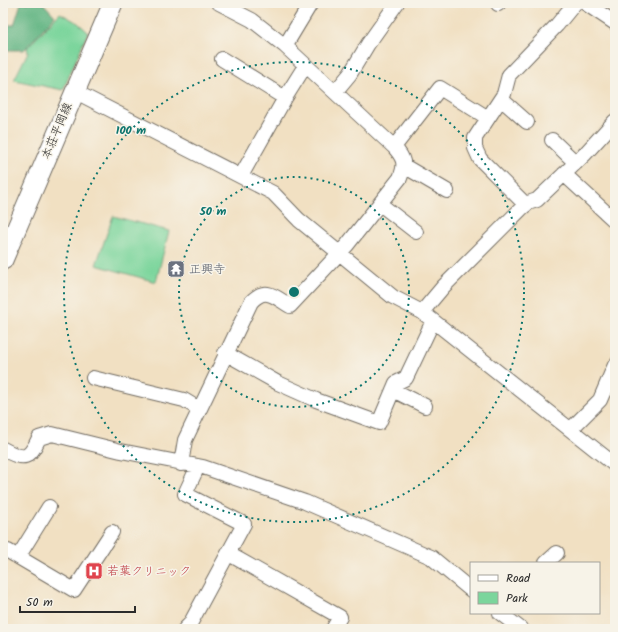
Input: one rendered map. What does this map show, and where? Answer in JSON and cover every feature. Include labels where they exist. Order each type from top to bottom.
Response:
[{"type":"main road","name":"本荘平岡線","points":[[3,260],[74,91],[113,3]]},
{"type":"street","points":[[181,464],[185,440],[225,353],[251,302],[258,294],[268,293],[290,306],[347,245],[400,178],[404,166],[404,160],[394,147],[285,46],[252,20],[219,3]]},
{"type":"street","points":[[285,46],[311,3]]},
{"type":"street","points":[[335,92],[350,74],[368,44],[397,3]]},
{"type":"street","points":[[526,205],[480,159],[477,154],[475,138],[501,99],[506,88],[509,75],[557,26],[575,3]]},
{"type":"street","points":[[585,3],[615,23]]},
{"type":"street","points":[[222,59],[285,98]]},
{"type":"street","points":[[241,176],[305,66]]},
{"type":"street","points":[[394,147],[440,88],[488,118]]},
{"type":"street","points":[[74,91],[273,193],[299,220],[393,297],[422,312],[615,465]]},
{"type":"street","points":[[501,99],[527,122]]},
{"type":"street","points":[[422,312],[443,287],[526,205],[537,200],[576,163],[615,121]]},
{"type":"street","points":[[552,140],[576,163]]},
{"type":"street","points":[[404,166],[447,191]]},
{"type":"street","points":[[564,174],[615,221]]},
{"type":"street","points":[[380,204],[416,232]]},
{"type":"street","points":[[225,353],[278,383],[316,400],[379,422],[396,383],[406,378],[433,321]]},
{"type":"street","points":[[571,429],[600,400],[615,365]]},
{"type":"street","points":[[93,378],[184,400],[199,409]]},
{"type":"street","points":[[393,390],[424,406]]},
{"type":"street","points":[[3,449],[11,453],[26,456],[31,454],[38,438],[52,434],[121,451],[181,464],[198,466],[305,502],[431,557],[470,589]]},
{"type":"street","points":[[191,627],[244,524],[185,494],[198,466]]},
{"type":"street","points":[[18,557],[49,507]]},
{"type":"street","points":[[3,550],[18,557],[74,590],[112,532]]},
{"type":"street","points":[[547,562],[556,553]]},
{"type":"street","points":[[229,554],[340,617],[333,629]]},
{"type":"street","points":[[501,614],[521,629]]},
{"type":"green space","points":[[21,3],[43,3],[55,16],[24,50],[3,50],[3,25],[14,25]]},
{"type":"green space","points":[[60,13],[78,23],[88,32],[63,90],[14,80],[28,52],[27,48]]},
{"type":"green space","points":[[113,216],[169,231],[156,282],[96,265]]},
{"type":"place","name":"正興寺","points":[[176,269]]},
{"type":"place","name":"若葉クリニック","points":[[94,571]]}]
